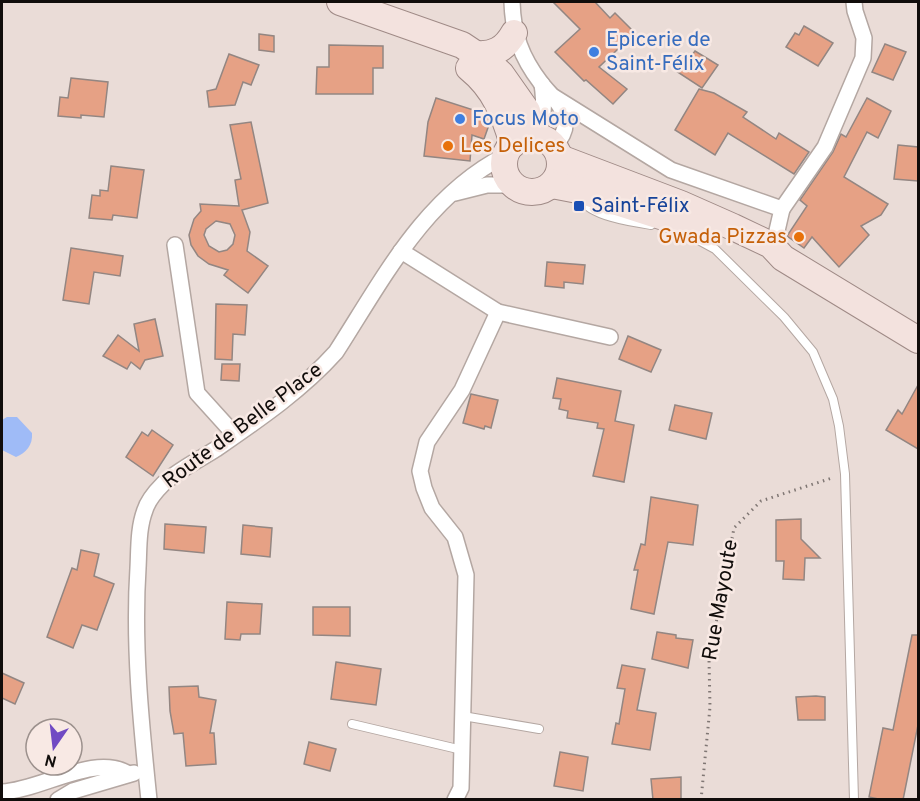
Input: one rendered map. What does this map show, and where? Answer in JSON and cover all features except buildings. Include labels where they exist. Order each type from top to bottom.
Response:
[{"type":"main road","points":[[340,2],[462,45],[475,54],[501,74],[519,97],[527,111],[534,146]]},
{"type":"main road","points":[[475,54],[491,54],[508,45],[514,33]]},
{"type":"main road","points":[[440,39],[453,54],[482,78],[492,90],[502,109],[534,146],[560,168],[558,177],[563,187]]},
{"type":"main road","points":[[534,146],[505,168],[509,180],[529,192],[563,187],[719,234],[762,254],[777,252]]},
{"type":"main road","points":[[534,146],[692,209],[777,252],[918,340]]},
{"type":"street","points":[[512,2],[514,33],[521,49],[542,84],[562,109],[566,121],[565,129],[534,146]]},
{"type":"street","points":[[777,252],[776,235],[782,209],[825,147],[863,57],[864,38],[854,2]]},
{"type":"street","points":[[534,146],[542,123],[545,103],[542,84]]},
{"type":"street","points":[[554,97],[671,170],[782,209]]},
{"type":"street","name":"Route de Belle Place","points":[[149,800],[139,676],[137,585],[139,547],[145,510],[151,498],[165,482],[288,397],[327,363],[401,251],[425,219],[449,195],[475,173],[534,146]]},
{"type":"street","points":[[650,192],[671,170]]},
{"type":"street","name":"Route de Belle Place","points":[[449,195],[487,185],[514,185]]},
{"type":"street","points":[[175,245],[197,393],[235,435]]},
{"type":"street","points":[[401,251],[498,312],[610,337]]},
{"type":"street","points":[[455,800],[461,788],[466,575],[455,537],[432,508],[420,471],[427,442],[462,390],[498,312]]},
{"type":"street","points":[[2,792],[18,791],[89,768],[106,766],[119,768],[129,774]]},
{"type":"street","points":[[58,800],[73,791],[146,770]]},
{"type":"lane","points":[[563,187],[598,212],[637,223],[658,226]]},
{"type":"lane","points":[[668,227],[686,233],[715,249],[784,316],[813,352],[832,399],[839,426],[845,474],[854,800]]},
{"type":"lane","points":[[463,716],[539,729]]},
{"type":"lane","points":[[352,724],[462,750]]},
{"type":"path","name":"Rue Mayoute","points":[[701,800],[710,707],[709,660],[734,528],[761,501],[845,474]]},
{"type":"water","points":[[7,417],[17,417],[32,433],[28,448],[16,457],[2,450],[2,420]]},
{"type":"place","name":"Epicerie de Saint-Félix","points":[[594,52]]},
{"type":"place","name":"Focus Moto","points":[[460,119]]},
{"type":"place","name":"Les Delices","points":[[448,146]]},
{"type":"place","name":"Saint-Félix","points":[[579,206]]},
{"type":"place","name":"Gwada Pizzas","points":[[799,237]]}]
